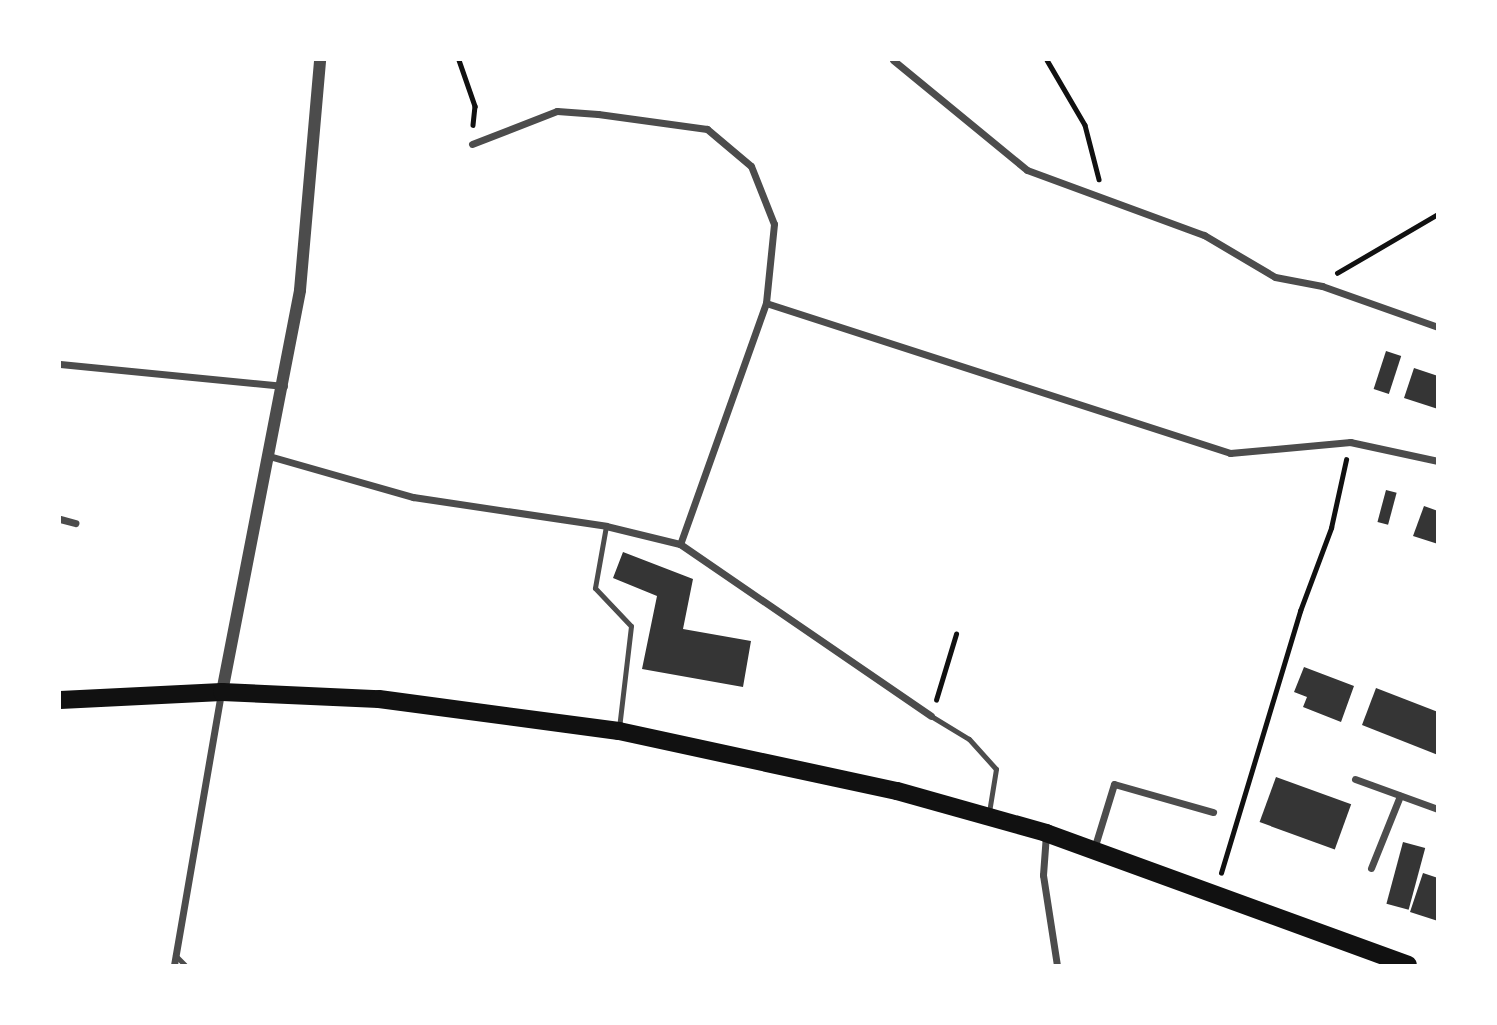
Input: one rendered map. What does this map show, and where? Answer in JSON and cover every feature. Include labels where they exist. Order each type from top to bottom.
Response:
[{"type":"main road","points":[[60,700],[222,692],[379,699],[619,731],[988,816],[1046,833],[1214,897],[1408,965]]},
{"type":"street","points":[[174,965],[222,692],[285,386],[300,290],[320,60]]},
{"type":"street","points":[[893,60],[1027,170],[1204,235],[1275,277],[1319,285],[1437,327]]},
{"type":"street","points":[[472,144],[557,111],[707,129],[751,166],[774,225],[766,303],[680,544]]},
{"type":"street","points":[[766,303],[1230,453],[1350,442],[1437,461]]},
{"type":"street","points":[[60,364],[285,386]]},
{"type":"street","points":[[269,456],[413,497],[606,526],[680,544],[931,716]]},
{"type":"street","points":[[60,519],[75,523]]},
{"type":"street","points":[[1355,779],[1437,809]]},
{"type":"street","points":[[1094,850],[1114,784],[1213,812]]},
{"type":"street","points":[[1371,868],[1400,796]]},
{"type":"street","points":[[1046,833],[1043,874],[1057,965]]},
{"type":"lane","points":[[606,526],[595,588],[631,626],[619,731]]},
{"type":"lane","points":[[931,716],[969,739],[996,769],[988,816]]},
{"type":"lane","points":[[175,955],[185,965]]},
{"type":"path","points":[[459,60],[475,106],[472,144]]},
{"type":"path","points":[[1047,60],[1085,125],[1101,199]]},
{"type":"path","points":[[1319,285],[1385,240],[1437,214]]},
{"type":"path","points":[[1214,897],[1300,611],[1331,528],[1350,442]]},
{"type":"path","points":[[931,716],[956,634]]},
{"type":"building","points":[[1386,351],[1401,356],[1389,394],[1374,389]]},
{"type":"building","points":[[1414,368],[1438,376],[1438,409],[1404,398]]},
{"type":"building","points":[[1386,490],[1397,493],[1388,525],[1377,522]]},
{"type":"building","points":[[1424,506],[1438,511],[1438,544],[1413,536]]},
{"type":"building","points":[[623,552],[693,579],[683,629],[751,641],[743,687],[642,669],[657,596],[613,578]]},
{"type":"building","points":[[1304,667],[1354,686],[1341,722],[1303,707],[1307,697],[1294,692]]},
{"type":"building","points":[[1376,688],[1438,712],[1438,755],[1362,725]]},
{"type":"building","points":[[1276,777],[1351,804],[1335,849],[1260,822]]},
{"type":"building","points":[[1403,842],[1425,848],[1409,910],[1386,904]]},
{"type":"building","points":[[1423,873],[1438,878],[1438,921],[1410,912]]}]
